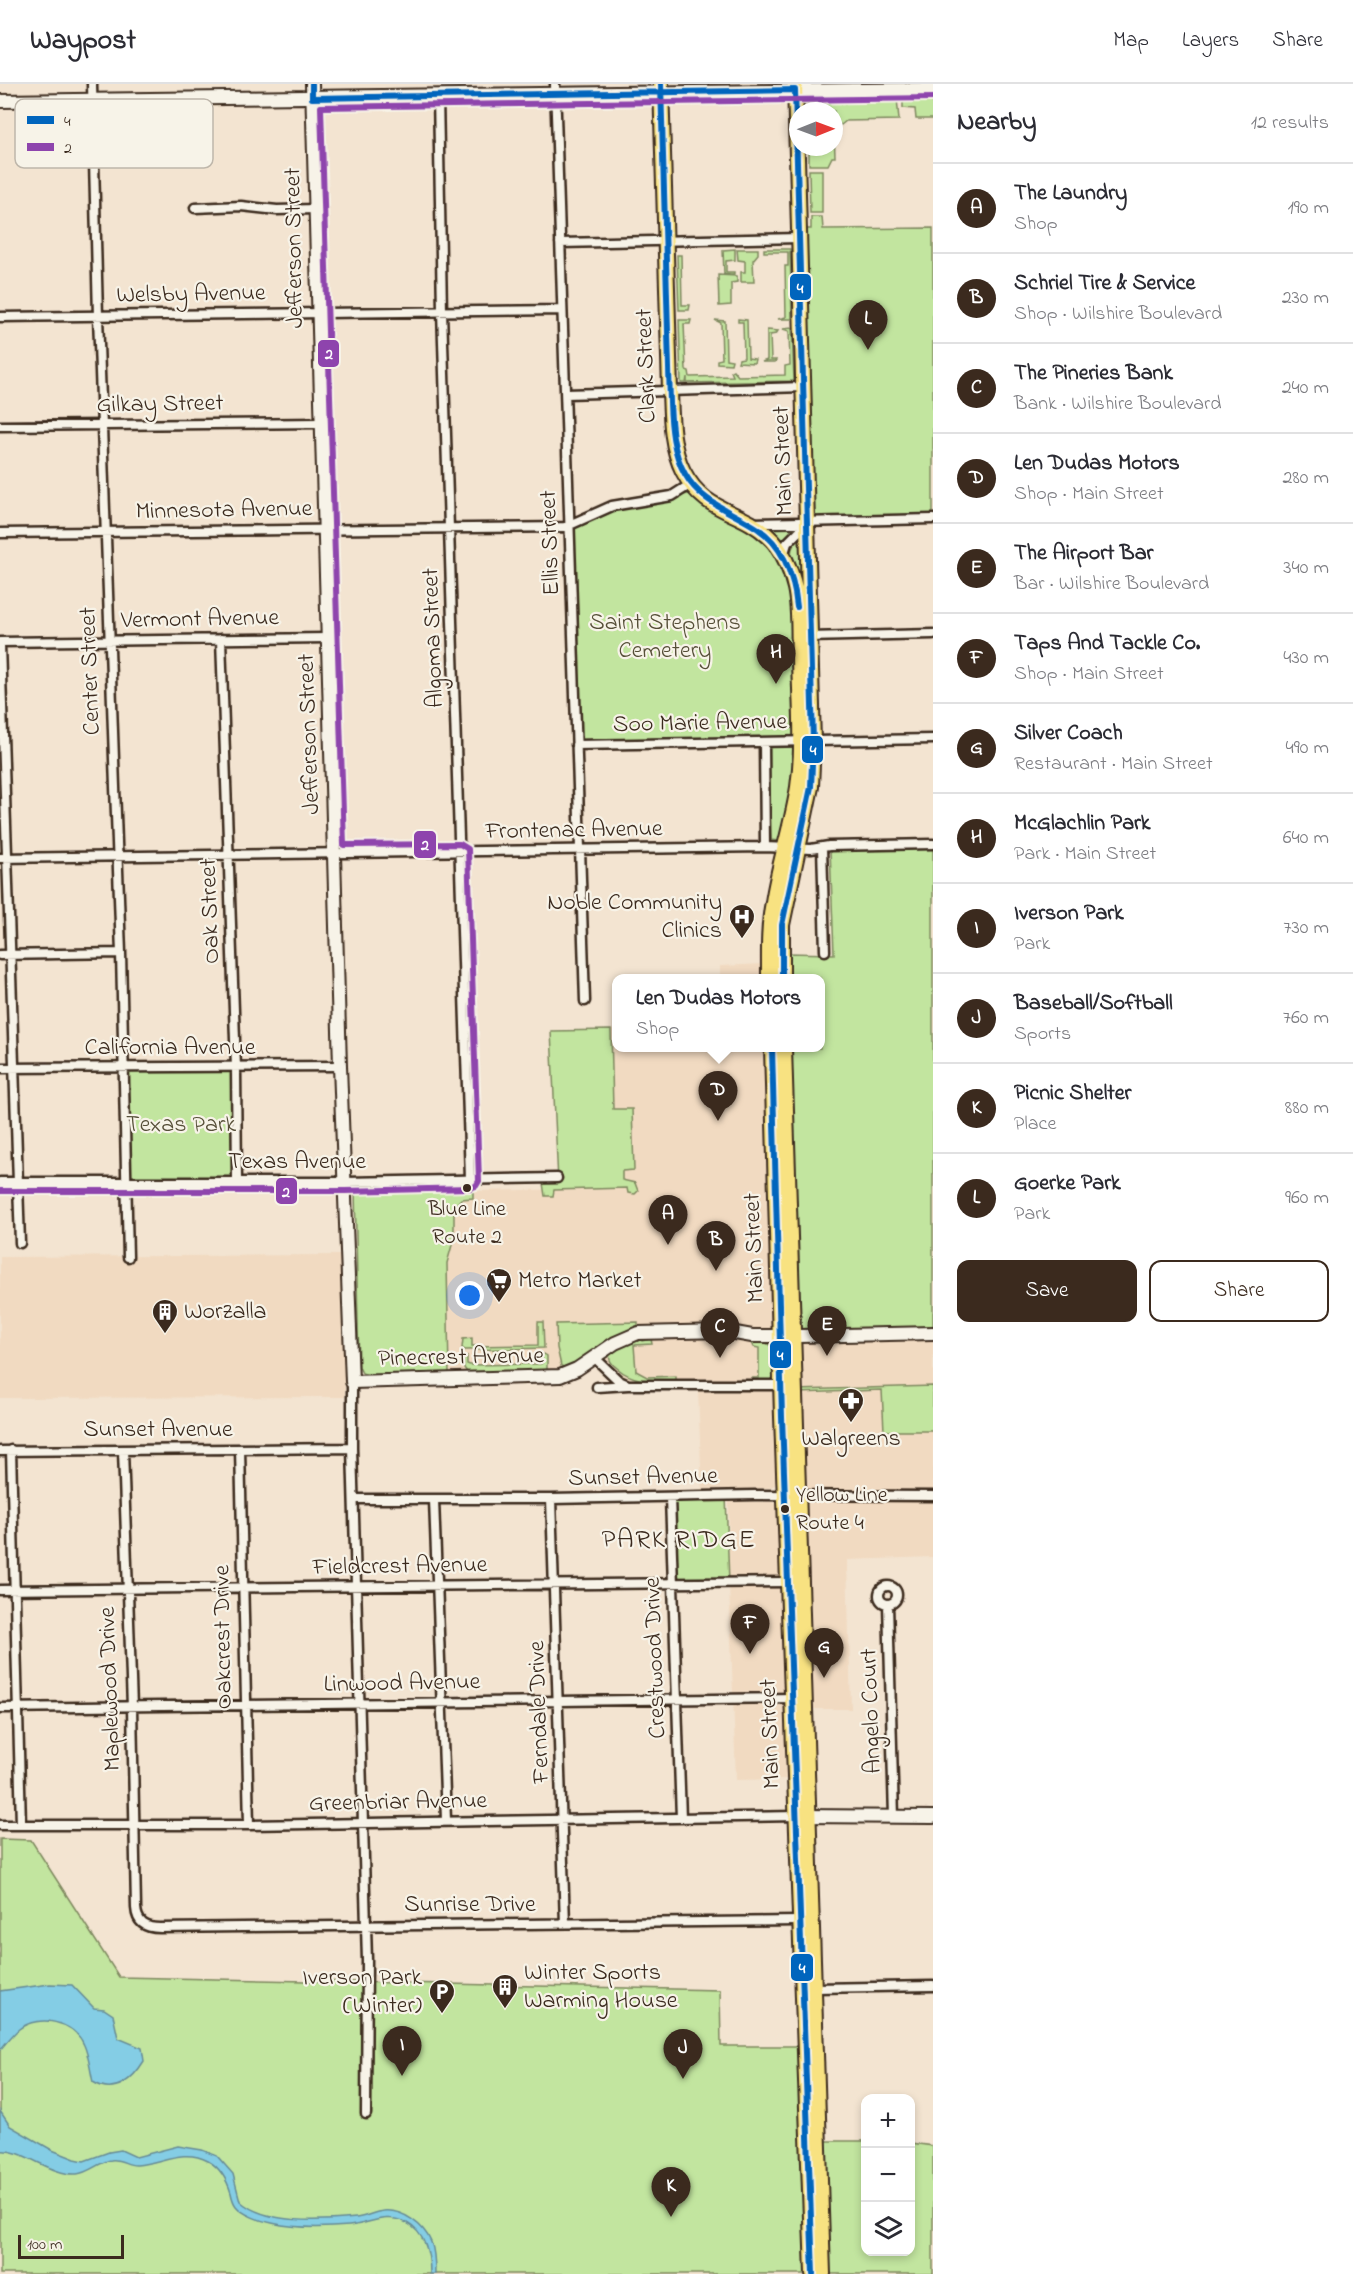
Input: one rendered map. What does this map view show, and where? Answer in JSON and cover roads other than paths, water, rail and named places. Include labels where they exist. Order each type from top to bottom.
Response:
[{"type":"main road","name":"Main Street","points":[[795,87],[808,522],[804,637]]},
{"type":"main road","name":"Clark Street","points":[[661,88],[670,392],[675,447],[691,484],[715,506],[769,536],[783,557],[792,577],[804,637]]},
{"type":"main road","points":[[782,974],[782,925],[798,787],[807,742],[804,637]]},
{"type":"main road","points":[[769,974],[772,904],[791,848]]},
{"type":"main road","name":"Main Street","points":[[772,1052],[786,1336],[802,1816],[814,1988],[823,2274]]},
{"type":"main road","name":"Main Street","points":[[784,1052],[786,1336],[782,1385],[791,1495]]},
{"type":"main road","name":"Main Street","points":[[802,1816],[799,1921],[813,2274]]},
{"type":"street","name":"Center Street","points":[[92,84],[93,99]]},
{"type":"street","name":"Jefferson Street","points":[[312,84],[324,529],[336,854],[340,1066],[352,1382]]},
{"type":"street","points":[[213,99],[438,95],[455,89],[795,87],[933,89]]},
{"type":"street","name":"Ellis Street","points":[[556,89],[585,1001]]},
{"type":"street","name":"Algoma Street","points":[[438,95],[442,311],[470,1179]]},
{"type":"street","name":"Center Street","points":[[95,168],[121,953],[128,1257]]},
{"type":"street","points":[[195,208],[241,206],[277,210],[315,209]]},
{"type":"street","points":[[560,243],[799,238]]},
{"type":"street","name":"Welsby Avenue","points":[[0,317],[562,310]]},
{"type":"street","points":[[566,394],[804,387]]},
{"type":"street","name":"Gilkay Street","points":[[0,426],[321,423]]},
{"type":"street","name":"Minnesota Avenue","points":[[0,533],[570,525],[612,506],[672,496],[691,484]]},
{"type":"street","points":[[748,523],[933,519]]},
{"type":"street","points":[[783,557],[787,543],[808,522]]},
{"type":"street","points":[[804,637],[933,634]]},
{"type":"street","name":"Vermont Avenue","points":[[0,644],[328,638]]},
{"type":"street","name":"Oak Street","points":[[221,639],[236,1068],[237,1181]]},
{"type":"street","points":[[0,644],[4,858],[12,954],[20,1243]]},
{"type":"street","name":"Soo Marie Avenue","points":[[576,745],[933,739]]},
{"type":"street","points":[[764,743],[765,847]]},
{"type":"street","name":"Frontenac Avenue","points":[[4,858],[460,853],[933,844]]},
{"type":"street","points":[[822,847],[825,951]]},
{"type":"street","points":[[0,955],[121,953]]},
{"type":"street","name":"California Avenue","points":[[0,1068],[340,1066]]},
{"type":"street","name":"Texas Avenue","points":[[0,1182],[345,1182],[557,1178]]},
{"type":"street","name":"Pinecrest Avenue","points":[[352,1382],[552,1377],[567,1374],[615,1343],[638,1333],[724,1331],[744,1335],[786,1336],[933,1333]]},
{"type":"street","points":[[595,1358],[620,1381],[628,1385]]},
{"type":"street","points":[[352,1382],[366,1925],[366,2114]]},
{"type":"street","points":[[597,1387],[782,1385]]},
{"type":"street","name":"Sunset Avenue","points":[[0,1450],[352,1448]]},
{"type":"street","name":"Oakcrest Drive","points":[[240,1449],[249,1825]]},
{"type":"street","points":[[11,1450],[21,1825]]},
{"type":"street","name":"Maplewood Drive","points":[[123,1450],[136,1908],[142,1924]]},
{"type":"street","name":"Sunset Avenue","points":[[354,1499],[933,1496]]},
{"type":"street","name":"Crestwood Drive","points":[[670,1497],[681,1818]]},
{"type":"street","name":"Ferndale Drive","points":[[551,1499],[566,1924]]},
{"type":"street","points":[[434,1500],[446,1820]]},
{"type":"street","name":"Fieldcrest Avenue","points":[[0,1590],[794,1582]]},
{"type":"street","name":"Angelo Court","points":[[888,1604],[894,1817]]},
{"type":"street","name":"Linwood Avenue","points":[[0,1708],[798,1698]]},
{"type":"street","points":[[802,1816],[933,1817]]},
{"type":"street","name":"Greenbriar Avenue","points":[[0,1825],[249,1825],[802,1816]]},
{"type":"street","name":"Sunrise Drive","points":[[142,1924],[160,1928],[799,1921]]},
{"type":"street","points":[[814,1988],[933,1986]]},
{"type":"water","points":[[50,1984],[72,1985],[94,2008],[104,2009],[113,2015],[118,2038],[142,2048],[144,2061],[123,2084],[109,2087],[93,2082],[87,2054],[79,2037],[64,2025],[55,2022],[27,2024],[16,2031],[0,2050],[0,1991]]},
{"type":"water","points":[[0,2111],[10,2126],[52,2150],[84,2161],[121,2150],[136,2157],[178,2146],[202,2150],[217,2156],[233,2174],[240,2201],[251,2209],[279,2218],[328,2220],[363,2217],[383,2211],[405,2215],[418,2224],[428,2236],[433,2250],[435,2274],[430,2274],[429,2259],[422,2239],[413,2227],[400,2220],[385,2219],[349,2226],[320,2228],[263,2221],[248,2215],[236,2206],[225,2179],[217,2167],[199,2157],[172,2157],[137,2165],[111,2160],[77,2174],[57,2171],[18,2154],[0,2151]]},
{"type":"place","name":"Goerke Park","points":[[868,350]]},
{"type":"place","name":"McGlachlin Park","points":[[776,684]]},
{"type":"place","name":"Noble Community Clinics","points":[[742,940]]},
{"type":"place","name":"Len Dudas Motors","points":[[718,1121]]},
{"type":"place","name":"Blue Line Route 2","points":[[467,1188]]},
{"type":"place","name":"The Laundry","points":[[668,1245]]},
{"type":"place","name":"Schriel Tire & Service","points":[[716,1271]]},
{"type":"place","name":"Metro Market","points":[[499,1304]]},
{"type":"place","name":"Worzalla","points":[[165,1335]]},
{"type":"place","name":"The Airport Bar","points":[[827,1356]]},
{"type":"place","name":"The Pineries Bank","points":[[720,1358]]},
{"type":"place","name":"Walgreens","points":[[851,1424]]},
{"type":"place","name":"Yellow Line Route 4","points":[[785,1509]]},
{"type":"place","name":"Taps And Tackle Co.","points":[[750,1654]]},
{"type":"place","name":"Silver Coach","points":[[824,1678]]},
{"type":"place","name":"Winter Sports Warming House","points":[[505,2010]]},
{"type":"place","name":"Iverson Park (Winter)","points":[[442,2015]]},
{"type":"place","name":"Iverson Park","points":[[402,2076]]},
{"type":"place","name":"Baseball/Softball","points":[[683,2079]]},
{"type":"place","name":"Picnic Shelter","points":[[671,2217]]},
{"type":"district","name":"PARK RIDGE","points":[[679,1540]]},
{"type":"park label","name":"Saint Stephens Cemetery","points":[[665,637]]},
{"type":"park label","name":"Texas Park","points":[[181,1125]]}]
